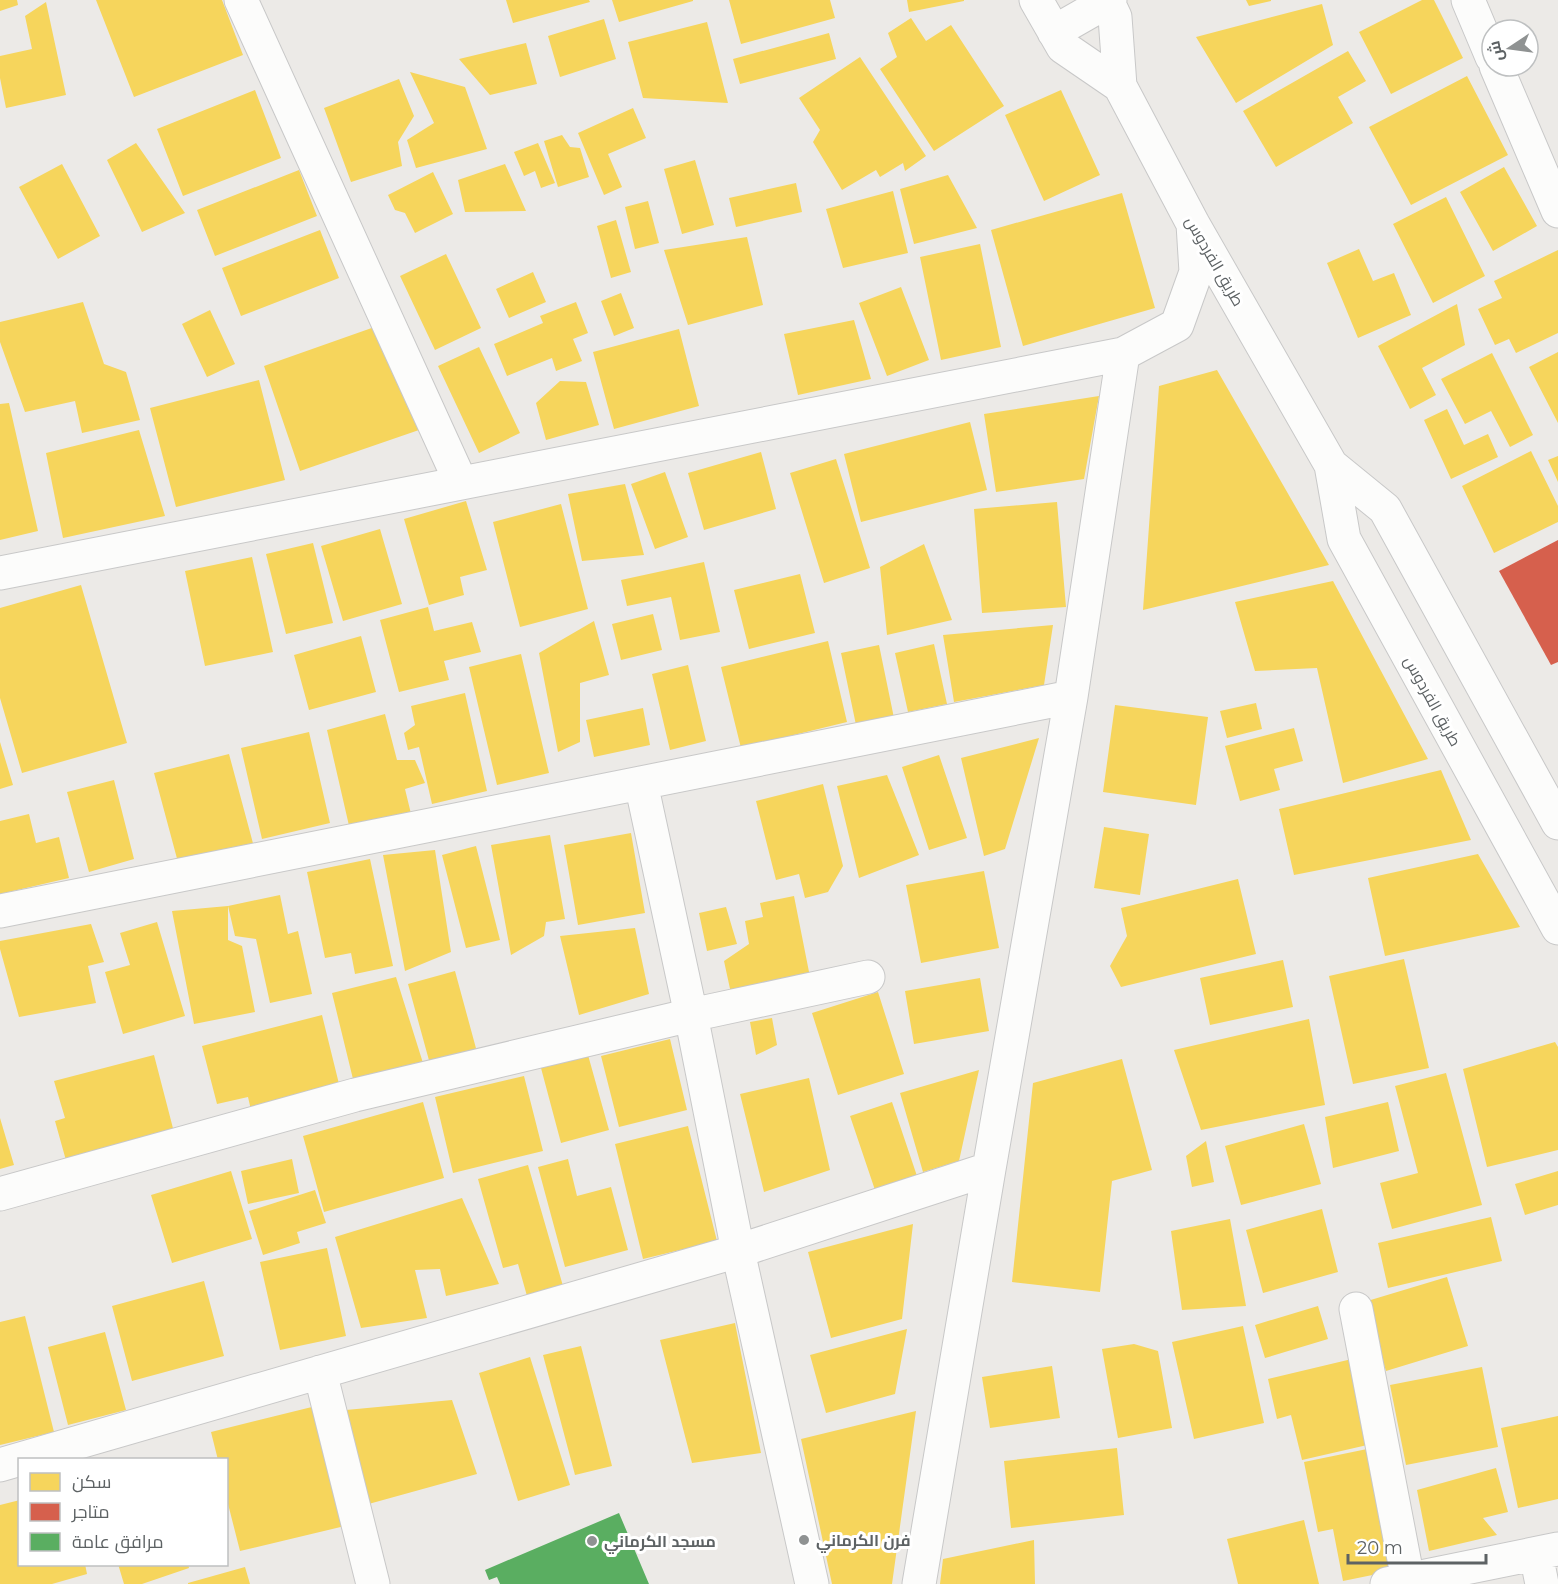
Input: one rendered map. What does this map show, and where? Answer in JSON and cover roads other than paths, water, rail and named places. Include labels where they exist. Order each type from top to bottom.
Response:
[{"type":"street","points":[[241,0],[460,483]]},
{"type":"street","name":"طريق الفردوس","points":[[1036,0],[1063,47],[1120,86]]},
{"type":"street","points":[[1054,32],[1108,0]]},
{"type":"street","name":"طريق الفردوس","points":[[1108,0],[1116,17],[1120,86],[1193,224],[1331,465],[1344,539],[1558,928]]},
{"type":"street","points":[[1468,0],[1480,28]]},
{"type":"street","points":[[1501,78],[1558,211]]},
{"type":"street","points":[[0,573],[1124,354],[1177,325],[1196,272],[1193,224]]},
{"type":"street","points":[[919,1584],[1071,697],[1124,354]]},
{"type":"street","name":"طريق الفردوس","points":[[1331,465],[1385,509],[1558,824]]},
{"type":"street","points":[[0,911],[1071,697]]},
{"type":"street","points":[[641,783],[691,1015],[738,1251],[812,1584]]},
{"type":"street","points":[[0,1194],[355,1095],[691,1015],[868,977]]},
{"type":"street","points":[[24,1458],[738,1251],[989,1169]]},
{"type":"street","points":[[1356,1309],[1397,1582],[1545,1562]]},
{"type":"street","points":[[320,1372],[373,1584]]},
{"type":"street","points":[[0,1465],[18,1460]]},
{"type":"place","name":"فرن الكرماني","points":[[804,1540]]},
{"type":"place","name":"مسجد الكرماني","points":[[592,1541]]}]
